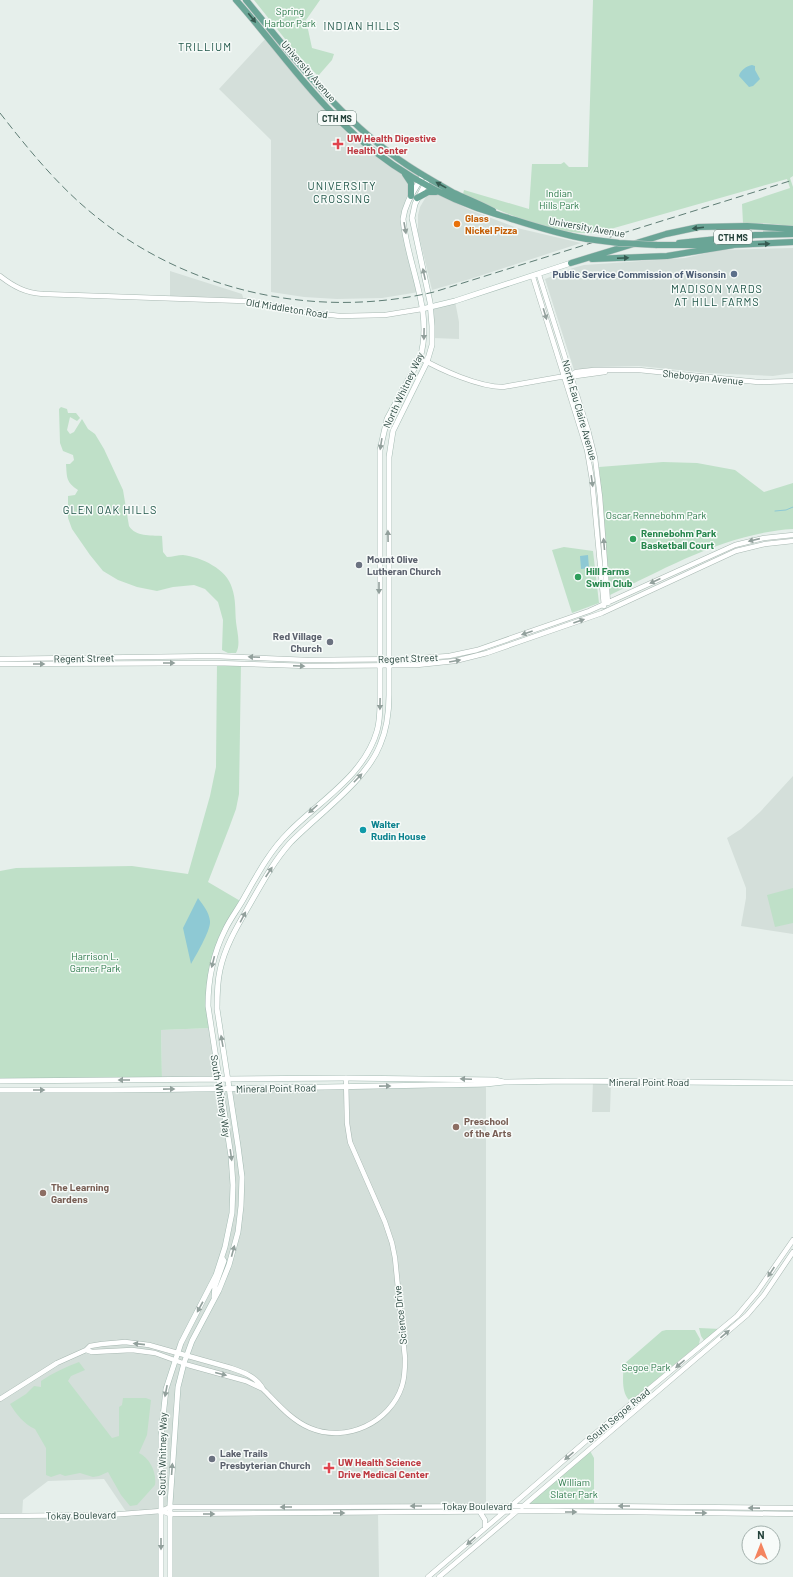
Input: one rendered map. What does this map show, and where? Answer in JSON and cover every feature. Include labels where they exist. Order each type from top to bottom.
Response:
[{"type":"main road","name":"University Avenue","points":[[236,0],[320,100],[343,124],[370,147],[398,167],[499,215]]},
{"type":"main road","name":"University Avenue","points":[[246,0],[303,69],[353,123],[440,192],[474,208],[564,235],[605,242],[692,246],[793,242]]},
{"type":"main road","points":[[280,53],[285,54],[303,69]]},
{"type":"main road","points":[[320,100],[336,112],[341,111]]},
{"type":"main road","points":[[353,123],[366,139],[370,147],[376,147],[399,162],[406,164]]},
{"type":"main road","points":[[398,167],[411,183],[411,196]]},
{"type":"main road","name":"North Whitney Way","points":[[380,659],[380,450],[387,418],[420,358],[424,337],[422,309],[404,225],[404,212],[411,196],[424,180]]},
{"type":"main road","name":"North Whitney Way","points":[[388,659],[388,474],[390,443],[393,431],[402,411],[427,362],[432,338],[430,308],[412,218],[417,198],[424,180]]},
{"type":"main road","points":[[417,198],[428,192],[440,192]]},
{"type":"main road","points":[[571,263],[666,234],[699,227],[747,226],[793,229]]},
{"type":"main road","name":"University Avenue","points":[[673,245],[684,242],[751,235],[793,234]]},
{"type":"main road","points":[[571,263],[600,258],[674,255],[734,245]]},
{"type":"main road","name":"Old Middleton Road","points":[[422,309],[430,308],[540,275],[571,263]]},
{"type":"main road","name":"South Whitney Way","points":[[161,1577],[162,1420],[166,1388],[177,1353],[210,1288],[222,1258],[232,1213],[233,1185],[231,1156],[211,1028],[208,993],[212,966],[217,947],[225,929],[266,859],[287,834],[355,770],[370,750],[378,730],[380,718],[380,659]]},
{"type":"main road","name":"South Whitney Way","points":[[170,1577],[170,1507],[177,1396],[184,1363],[192,1341],[224,1279],[238,1232],[241,1206],[242,1177],[230,1088],[219,1028],[217,997],[220,970],[224,954],[246,910],[275,863],[290,844],[362,774],[380,747],[386,728],[389,706],[388,659]]},
{"type":"main road","name":"Mineral Point Road","points":[[0,1081],[453,1078],[495,1080],[504,1082]]},
{"type":"main road","name":"Mineral Point Road","points":[[0,1090],[346,1087],[486,1084],[504,1082],[793,1083]]},
{"type":"main road","points":[[214,1300],[215,1286],[224,1261],[222,1258]]},
{"type":"street","name":"North Eau Claire Avenue","points":[[540,275],[589,434],[597,468],[609,602],[606,611]]},
{"type":"street","name":"Old Middleton Road","points":[[0,276],[19,289],[43,294],[244,301],[314,314],[340,316],[384,315],[422,309]]},
{"type":"street","name":"North Eau Claire Avenue","points":[[533,277],[565,376],[585,445],[592,480],[603,605],[606,611]]},
{"type":"street","points":[[420,358],[481,384],[494,387],[503,387],[565,376]]},
{"type":"street","name":"Sheboygan Avenue","points":[[565,376],[576,372],[589,370],[613,370],[654,371],[759,382],[793,381]]},
{"type":"street","name":"Regent Street","points":[[0,659],[206,656],[307,660],[435,658],[477,650],[589,611],[723,550],[742,543],[775,536],[793,535]]},
{"type":"street","name":"Regent Street","points":[[0,664],[217,663],[307,666],[439,664],[469,658],[606,611],[693,570],[744,549],[765,544],[793,541]]},
{"type":"street","points":[[690,565],[693,570]]},
{"type":"street","name":"Science Drive","points":[[0,1399],[57,1363],[86,1350],[90,1346],[125,1342],[149,1345],[242,1372],[260,1384],[263,1389],[290,1415],[304,1425],[316,1430],[329,1433],[342,1433],[364,1428],[380,1418],[393,1404],[402,1385],[405,1371],[395,1258],[388,1231],[350,1142],[347,1129],[346,1078]]},
{"type":"street","name":"South Segoe Road","points":[[428,1577],[586,1441],[737,1316],[757,1292],[793,1240]]},
{"type":"street","name":"South Segoe Road","points":[[439,1577],[747,1316],[764,1295],[793,1252]]},
{"type":"street","name":"Science Drive","points":[[86,1350],[92,1352],[132,1350],[155,1353],[246,1381],[263,1389]]},
{"type":"street","name":"Tokay Boulevard","points":[[0,1516],[109,1515],[161,1511],[170,1507],[793,1508]]},
{"type":"street","name":"Tokay Boulevard","points":[[161,1511],[170,1514],[480,1512],[793,1514]]},
{"type":"street","points":[[480,1512],[485,1520],[485,1528]]},
{"type":"shaded area","name":"UNIVERSITY CROSSING","points":[[267,37],[338,119],[398,167],[411,183],[403,219],[419,292],[382,298],[337,299],[304,297],[271,292],[271,140],[219,89]]},
{"type":"shaded area","points":[[435,193],[470,210],[517,228],[581,243],[432,290],[418,232],[418,215],[420,207],[427,195]]},
{"type":"shaded area","points":[[793,248],[793,373],[773,376],[708,373],[639,366],[599,367],[574,370],[545,279],[584,265],[685,258],[720,250]]},
{"type":"shaded area","points":[[170,271],[242,294],[244,301],[170,299]]},
{"type":"shaded area","points":[[455,301],[459,322],[459,339],[433,338],[430,308]]},
{"type":"shaded area","points":[[793,776],[793,934],[741,926],[746,898],[746,888],[727,838],[741,829],[760,812]]},
{"type":"shaded area","points":[[211,1028],[219,1080],[162,1080],[161,1030]]},
{"type":"shaded area","points":[[593,1081],[611,1081],[610,1112],[592,1112]]},
{"type":"shaded area","points":[[486,1084],[486,1506],[170,1507],[161,1512],[161,1577],[0,1577],[0,1090]],"holes":[[[104,1479],[127,1513],[22,1516],[23,1500],[48,1481]]]},
{"type":"shaded area","points":[[378,1513],[379,1577],[170,1577],[170,1514]]},
{"type":"green space","name":"Spring Harbor Park","points":[[254,0],[320,0],[306,20],[312,48],[334,54],[332,60],[318,76],[297,54]]},
{"type":"green space","name":"Indian Hills Park","points":[[593,0],[793,0],[793,176],[790,178],[793,187],[793,226],[743,223],[742,204],[790,188],[787,179],[600,232],[584,233],[549,228],[530,222],[463,194],[464,190],[529,209],[532,164],[561,164],[564,162],[569,167],[588,167]]},
{"type":"green space","points":[[61,407],[67,409],[68,413],[76,413],[80,418],[77,421],[70,417],[67,430],[70,434],[74,432],[82,419],[88,429],[95,434],[104,449],[123,490],[129,526],[132,530],[144,535],[162,536],[163,552],[167,557],[183,555],[198,558],[212,565],[225,575],[229,581],[235,601],[238,634],[236,653],[228,653],[222,650],[223,620],[218,602],[205,589],[194,585],[173,587],[157,591],[137,587],[118,580],[103,571],[90,555],[72,529],[68,518],[68,496],[75,495],[78,490],[71,485],[67,476],[66,464],[70,464],[74,460],[73,455],[63,451],[60,443],[59,409]]},
{"type":"green space","name":"Oscar Rennebohm Park","points":[[663,462],[697,463],[735,470],[764,492],[793,483],[793,529],[745,537],[721,544],[676,563],[610,595],[599,467]]},
{"type":"green space","name":"Hill Farms Swim Club","points":[[564,547],[593,551],[599,603],[572,613],[552,550]]},
{"type":"green space","name":"Harrison L. Garner Park","points":[[217,663],[241,663],[239,794],[236,809],[208,882],[242,902],[225,929],[209,981],[211,1028],[161,1030],[162,1080],[0,1081],[0,871],[16,868],[132,866],[188,874],[210,796],[216,767]]},
{"type":"green space","points":[[793,888],[793,923],[775,927],[767,895]]},
{"type":"green space","points":[[699,1328],[721,1329],[705,1342],[701,1336]]},
{"type":"green space","name":"Segoe Park","points":[[695,1330],[700,1339],[699,1344],[633,1399],[629,1400],[626,1397],[624,1388],[624,1364],[662,1331]]},
{"type":"green space","points":[[79,1362],[85,1370],[71,1376],[68,1381],[112,1438],[119,1436],[119,1407],[122,1405],[123,1398],[146,1398],[151,1400],[147,1435],[139,1453],[146,1458],[152,1466],[155,1476],[155,1485],[137,1505],[130,1506],[121,1495],[108,1472],[93,1477],[80,1473],[65,1476],[60,1474],[51,1477],[46,1475],[46,1448],[35,1429],[21,1418],[10,1404],[26,1394],[34,1386],[41,1387],[41,1381],[59,1370]]},
{"type":"green space","name":"William Slater Park","points":[[589,1449],[594,1458],[594,1506],[522,1507]]},
{"type":"water","points":[[752,65],[755,66],[755,70],[760,79],[753,86],[749,87],[739,76],[744,69]]},
{"type":"water","points":[[588,555],[589,568],[581,569],[580,556]]},
{"type":"water","points":[[198,898],[206,909],[210,925],[191,964],[183,928]]},
{"type":"waterway","points":[[775,511],[786,510],[793,507]]},
{"type":"railway","points":[[0,113],[58,182],[80,203],[118,233],[158,257],[201,277],[246,291],[292,299],[339,302],[387,300],[434,292],[793,180]]},
{"type":"place","name":"UW Health Digestive Health Center","points":[[338,144]]},
{"type":"place","name":"Glass Nickel Pizza","points":[[457,224]]},
{"type":"place","name":"Public Service Commission of Wisonsin","points":[[734,274]]},
{"type":"place","name":"Rennebohm Park Basketball Court","points":[[633,539]]},
{"type":"place","name":"Mount Olive Lutheran Church","points":[[359,565]]},
{"type":"place","name":"Hill Farms Swim Club","points":[[578,577]]},
{"type":"place","name":"Red Village Church","points":[[330,642]]},
{"type":"place","name":"Walter Rudin House","points":[[363,830]]},
{"type":"place","name":"Preschool of the Arts","points":[[456,1127]]},
{"type":"place","name":"The Learning Gardens","points":[[43,1193]]},
{"type":"place","name":"Lake Trails Presbyterian Church","points":[[212,1459]]},
{"type":"place","name":"UW Health Science Drive Medical Center","points":[[329,1468]]},
{"type":"district","name":"INDIAN HILLS","points":[[362,25]]},
{"type":"district","name":"TRILLIUM","points":[[205,46]]},
{"type":"district","name":"UNIVERSITY CROSSING","points":[[342,191]]},
{"type":"district","name":"MADISON YARDS AT HILL FARMS","points":[[717,294]]},
{"type":"district","name":"GLEN OAK HILLS","points":[[110,509]]}]
